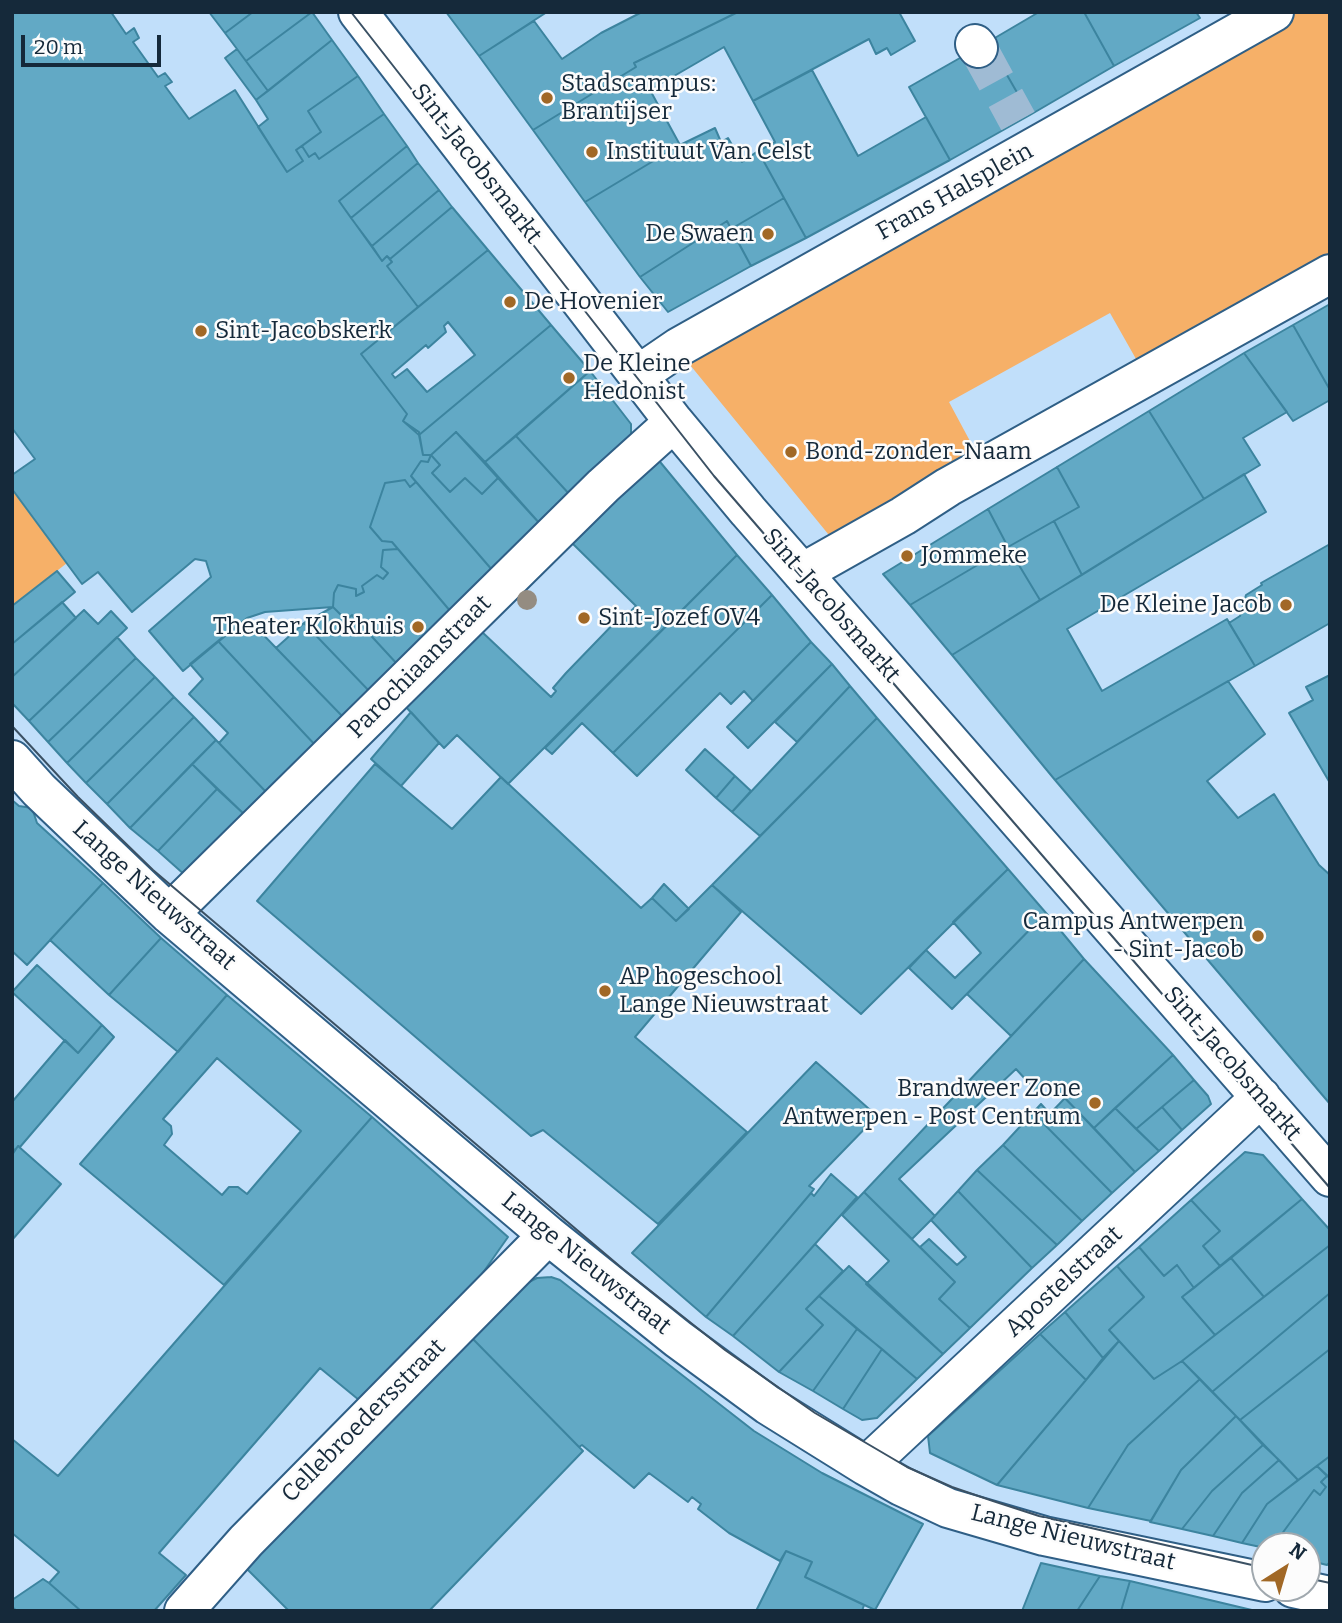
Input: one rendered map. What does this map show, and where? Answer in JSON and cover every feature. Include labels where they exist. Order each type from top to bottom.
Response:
[{"type":"street","name":"Sint-Jacobsmarkt","points":[[358,12],[674,422],[1330,1177]]},
{"type":"street","name":"Frans Halsplein","points":[[638,375],[679,347],[1026,135],[1275,12]]},
{"type":"street","points":[[803,573],[948,487],[1330,274]]},
{"type":"street","name":"Parochiaanstraat","points":[[169,914],[603,486],[674,422]]},
{"type":"street","name":"Lange Nieuwstraat","points":[[12,760],[39,790],[169,914],[548,1235],[725,1375],[818,1438],[901,1486],[948,1508],[1044,1536],[1251,1579]]},
{"type":"street","name":"Apostelstraat","points":[[866,1466],[1261,1097]]},
{"type":"street","name":"Cellebroedersstraat","points":[[184,1611],[246,1541],[548,1235]]},
{"type":"shaded area","points":[[1296,12],[1330,12],[1330,258],[1140,366],[1110,313],[949,402],[978,456],[833,540],[686,360]]},
{"type":"shaded area","points":[[12,489],[67,563],[12,606]]},
{"type":"building","name":"Sint-Jacobskerk","points":[[12,12],[111,12],[126,34],[134,28],[139,38],[133,42],[158,77],[165,73],[172,82],[165,86],[189,119],[235,90],[287,172],[303,161],[296,150],[302,146],[309,157],[315,153],[319,159],[384,114],[407,146],[339,201],[382,261],[387,256],[392,262],[387,266],[418,307],[361,354],[407,414],[403,421],[419,432],[423,455],[431,455],[428,462],[421,461],[411,476],[416,482],[410,487],[405,480],[385,483],[370,527],[382,541],[392,542],[398,549],[383,550],[381,567],[388,573],[383,579],[377,575],[362,586],[364,592],[356,596],[356,589],[338,585],[334,593],[333,607],[265,612],[247,618],[183,671],[149,631],[211,577],[206,561],[195,559],[132,612],[98,572],[82,584],[12,489],[12,475],[35,459],[12,428]]},
{"type":"building","points":[[209,12],[253,12],[225,33]]},
{"type":"building","points":[[253,12],[312,12],[246,61],[225,33]]},
{"type":"building","points":[[312,12],[332,40],[268,91],[246,61]]},
{"type":"building","points":[[446,12],[547,12],[479,56]]},
{"type":"building","name":"Stadscampus: Brantijser","points":[[642,12],[738,12],[634,63],[636,67],[533,130],[479,56],[534,21],[562,59],[601,33]]},
{"type":"building","points":[[738,12],[899,12],[915,41],[891,55],[887,48],[876,54],[869,39],[753,101],[724,47],[650,90],[680,145],[585,202],[533,130],[636,67],[634,63]]},
{"type":"building","points":[[1039,12],[1084,12],[1114,66],[1030,115],[988,42]]},
{"type":"building","points":[[1084,12],[1196,12],[1200,18],[1114,66]]},
{"type":"building","points":[[332,40],[358,76],[308,111],[321,132],[296,150],[303,161],[287,172],[258,127],[268,119],[256,100]]},
{"type":"building","points":[[988,42],[1030,115],[950,160],[909,87]]},
{"type":"building","points":[[237,49],[268,91],[256,100],[225,58]]},
{"type":"building","points":[[812,70],[858,156],[926,117],[950,160],[806,238],[758,151],[775,142],[753,101]]},
{"type":"building","points":[[358,76],[384,114],[319,159],[315,153],[309,157],[302,146],[321,132],[308,111]]},
{"type":"building","points":[[715,128],[721,142],[728,138],[742,162],[758,151],[784,198],[731,229],[727,221],[640,277],[585,202],[680,145]]},
{"type":"building","points":[[407,146],[418,163],[351,218],[339,201]]},
{"type":"building","points":[[418,163],[439,190],[372,246],[351,218]]},
{"type":"building","points":[[439,190],[452,207],[390,259],[387,256],[382,261],[372,246]]},
{"type":"building","points":[[784,198],[806,238],[751,266],[731,229]]},
{"type":"building","points":[[452,207],[488,250],[418,307],[387,266],[392,262],[390,259]]},
{"type":"building","points":[[727,221],[751,266],[668,312],[640,277]]},
{"type":"building","points":[[488,250],[551,325],[419,435],[403,421],[407,414],[361,354]],"holes":[[[448,322],[475,355],[427,392],[407,369],[395,378],[392,374],[446,332],[444,326]]]},
{"type":"building","points":[[1330,304],[1330,390],[1293,325]]},
{"type":"building","points":[[551,325],[590,371],[485,462],[456,432],[431,455],[423,455],[419,435]]},
{"type":"building","points":[[1293,325],[1330,390],[1330,400],[1293,421],[1244,353]]},
{"type":"building","points":[[1244,353],[1287,412],[1243,438],[1260,465],[1204,499],[1149,411]]},
{"type":"building","points":[[590,371],[631,424],[631,441],[571,496],[516,436]]},
{"type":"building","points":[[1149,411],[1204,499],[1082,575],[1054,521],[1079,507],[1057,467]]},
{"type":"building","points":[[456,432],[498,478],[482,494],[465,478],[450,492],[432,473],[440,465],[431,455]]},
{"type":"building","points":[[516,436],[571,496],[541,525],[485,462]]},
{"type":"building","points":[[431,455],[440,465],[432,473],[450,492],[465,478],[482,494],[498,478],[541,525],[493,571],[411,476],[421,461],[428,462]]},
{"type":"building","name":"Sint-Jozef OV4","points":[[656,457],[737,555],[508,784],[457,735],[444,748],[405,706],[481,631],[551,697],[556,691],[553,688],[566,673],[623,614],[626,616],[636,606],[572,543]]},
{"type":"building","points":[[1057,467],[1079,507],[1008,547],[988,509]]},
{"type":"building","points":[[1244,474],[1266,512],[1067,629],[1102,691],[1227,619],[1255,666],[1055,780],[952,655]]},
{"type":"building","points":[[405,480],[410,487],[416,482],[493,571],[451,612],[392,542],[382,541],[370,527],[385,483]]},
{"type":"building","points":[[988,509],[1008,547],[910,605],[883,574]]},
{"type":"building","points":[[1054,521],[1082,575],[1040,600],[1008,547]]},
{"type":"building","name":"De Kleine Jacob","points":[[1330,544],[1330,623],[1255,666],[1229,623],[1240,616],[1246,595],[1262,585],[1261,583]]},
{"type":"building","points":[[1008,547],[1040,600],[952,655],[910,605]]},
{"type":"building","points":[[398,549],[451,612],[398,665],[352,615],[346,620],[333,607],[334,593],[338,585],[356,589],[356,596],[364,592],[362,586],[377,575],[383,579],[388,573],[381,567],[383,550]]},
{"type":"building","points":[[737,555],[772,595],[613,753],[582,723],[552,754],[545,748]]},
{"type":"building","points":[[57,571],[75,592],[12,644],[12,606]]},
{"type":"building","points":[[772,595],[811,642],[753,701],[744,691],[731,704],[720,693],[637,776],[613,753]]},
{"type":"building","points":[[62,602],[76,618],[12,677],[12,644]]},
{"type":"building","points":[[333,607],[346,620],[352,615],[398,665],[371,693],[304,623]]},
{"type":"building","points":[[84,610],[98,624],[111,611],[127,628],[29,721],[12,703],[12,677]]},
{"type":"building","points":[[247,618],[344,718],[316,746],[218,641]]},
{"type":"building","points":[[304,623],[371,693],[344,718],[276,648]]},
{"type":"building","points":[[117,637],[136,658],[48,742],[29,721]]},
{"type":"building","points":[[218,641],[316,746],[268,794],[219,743],[228,733],[189,694],[203,679],[190,664]]},
{"type":"building","points":[[811,642],[832,664],[748,748],[727,727]]},
{"type":"building","points":[[136,658],[155,677],[67,763],[48,742]]},
{"type":"building","points":[[832,664],[850,686],[797,742],[775,722]]},
{"type":"building","points":[[1330,675],[1330,783],[1289,713],[1313,700],[1306,687]]},
{"type":"building","points":[[155,677],[174,697],[86,783],[67,763]]},
{"type":"building","name":"Campus Antwerpen - Sint-Jacob","points":[[1228,681],[1265,734],[1207,781],[1238,818],[1274,794],[1319,865],[1330,875],[1330,1104],[1055,780]]},
{"type":"building","points":[[850,686],[877,718],[760,836],[732,812]]},
{"type":"building","points":[[174,697],[194,717],[107,804],[86,783]]},
{"type":"building","points":[[411,712],[439,743],[401,786],[371,759]]},
{"type":"building","points":[[194,717],[216,740],[130,828],[107,804]]},
{"type":"building","points":[[877,718],[1008,869],[861,1014],[712,885]]},
{"type":"building","points":[[216,740],[268,794],[246,816],[192,764]]},
{"type":"building","points":[[705,749],[735,776],[716,798],[686,770]]},
{"type":"building","points":[[192,764],[217,789],[158,851],[130,828]]},
{"type":"building","points":[[375,764],[452,829],[501,777],[641,908],[652,898],[676,921],[712,885],[741,912],[635,1037],[747,1132],[658,1224],[543,1130],[531,1136],[257,901]]},
{"type":"building","points":[[735,776],[751,791],[732,812],[716,798]]},
{"type":"building","points":[[217,789],[246,816],[186,876],[158,851]]},
{"type":"building","points":[[12,800],[19,806],[32,808],[37,823],[103,883],[27,965],[12,951]]},
{"type":"building","points":[[1008,869],[1046,913],[952,1009],[909,968],[926,950],[955,978],[981,953],[953,922]]},
{"type":"building","points":[[103,883],[161,938],[109,995],[50,940]]},
{"type":"building","points":[[664,884],[689,909],[676,921],[652,898]]},
{"type":"building","points":[[1046,913],[1084,959],[1011,1036],[967,994]]},
{"type":"building","points":[[161,938],[227,995],[178,1052],[109,995]]},
{"type":"building","name":"Brandweer Zone Antwerpen - Post Centrum","points":[[1084,959],[1173,1055],[1094,1128],[1048,1081],[1037,1092],[1016,1069],[899,1179],[935,1216],[912,1239],[864,1192]]},
{"type":"building","points":[[37,965],[102,1025],[78,1053],[12,992]]},
{"type":"building","points":[[227,995],[372,1117],[224,1285],[80,1164]],"holes":[[[217,1058],[301,1131],[247,1194],[238,1187],[229,1187],[222,1195],[164,1145],[172,1134],[171,1126],[163,1119]]]},
{"type":"building","points":[[102,1025],[114,1037],[20,1147],[15,1150],[12,1148],[12,1102],[65,1040],[78,1053]]},
{"type":"building","points":[[1173,1055],[1194,1080],[1136,1129],[1115,1108]]},
{"type":"building","points":[[816,1062],[877,1116],[809,1186],[814,1189],[811,1193],[706,1317],[632,1253]]},
{"type":"building","points":[[1194,1080],[1208,1096],[1211,1104],[1182,1130],[1162,1107]]},
{"type":"building","points":[[1065,1098],[1135,1172],[1112,1193],[1042,1122]]},
{"type":"building","points":[[1041,1104],[1050,1114],[1042,1122],[1112,1193],[1082,1221],[1003,1145]]},
{"type":"building","points":[[1162,1107],[1182,1130],[1159,1151],[1136,1129]]},
{"type":"building","points":[[1115,1108],[1159,1151],[1135,1172],[1094,1128]]},
{"type":"building","points":[[372,1117],[508,1237],[475,1284],[359,1400],[320,1368],[159,1553],[186,1575],[154,1611],[81,1611],[49,1583],[59,1572],[12,1533],[12,1439],[58,1476]]},
{"type":"building","points":[[1003,1145],[1082,1221],[1057,1245],[977,1170]]},
{"type":"building","points":[[18,1146],[61,1184],[12,1240],[12,1155]]},
{"type":"building","points":[[1245,1152],[1263,1155],[1302,1199],[1220,1266],[1203,1246],[1220,1231],[1191,1200]]},
{"type":"building","points":[[977,1170],[1057,1245],[1032,1268],[958,1191]]},
{"type":"building","points":[[831,1174],[857,1197],[733,1336],[706,1317],[811,1193],[814,1196]]},
{"type":"building","points":[[958,1191],[1032,1268],[970,1328],[939,1299],[955,1282],[920,1247],[929,1239],[957,1265],[966,1257],[931,1220]]},
{"type":"building","points":[[864,1192],[955,1282],[939,1299],[970,1328],[943,1354],[866,1284],[889,1261],[842,1215]]},
{"type":"building","points":[[1302,1199],[1330,1230],[1330,1245],[1264,1297],[1231,1258]]},
{"type":"building","points":[[1191,1200],[1220,1231],[1203,1246],[1220,1266],[1194,1288],[1177,1265],[1164,1276],[1139,1247]]},
{"type":"building","points":[[815,1244],[843,1271],[806,1309],[823,1325],[779,1372],[733,1336]]},
{"type":"building","points":[[1330,1245],[1330,1293],[1212,1392],[1182,1361]]},
{"type":"building","points":[[1139,1247],[1164,1276],[1177,1265],[1194,1288],[1182,1297],[1215,1335],[1154,1379],[1109,1330],[1144,1297],[1117,1266]]},
{"type":"building","points":[[1231,1258],[1264,1297],[1215,1335],[1182,1297]]},
{"type":"building","points":[[849,1266],[943,1354],[917,1379],[819,1296]]},
{"type":"building","points":[[1117,1266],[1144,1297],[1109,1330],[1119,1341],[1103,1358],[1065,1312]]},
{"type":"building","points":[[551,1277],[560,1280],[754,1431],[822,1473],[923,1524],[875,1610],[805,1577],[812,1562],[786,1551],[780,1561],[729,1533],[698,1509],[701,1504],[692,1497],[688,1502],[649,1473],[634,1488],[582,1445],[579,1447],[470,1336],[521,1286],[537,1278]]},
{"type":"building","points":[[1330,1293],[1330,1349],[1240,1420],[1212,1392]]},
{"type":"building","points":[[819,1296],[857,1329],[813,1391],[779,1372],[823,1325],[806,1309]]},
{"type":"building","points":[[1065,1312],[1103,1358],[1086,1380],[1040,1334]]},
{"type":"building","points":[[857,1329],[882,1349],[843,1409],[813,1391]]},
{"type":"building","points":[[1040,1334],[1086,1380],[997,1485],[930,1453],[928,1436]]},
{"type":"building","points":[[470,1336],[583,1451],[429,1611],[289,1611],[246,1568]]},
{"type":"building","points":[[1119,1341],[1154,1379],[1182,1361],[1200,1379],[1128,1445],[1088,1508],[997,1485]]},
{"type":"building","points":[[882,1349],[917,1379],[877,1418],[862,1420],[843,1409]]},
{"type":"building","points":[[1330,1349],[1330,1456],[1298,1480],[1240,1420]]},
{"type":"building","points":[[1200,1379],[1236,1416],[1181,1470],[1151,1521],[1088,1508],[1128,1445]]},
{"type":"building","points":[[1236,1416],[1263,1445],[1212,1491],[1182,1529],[1150,1522],[1181,1470]]},
{"type":"building","points":[[1263,1445],[1279,1460],[1242,1493],[1213,1536],[1182,1529],[1212,1491]]},
{"type":"building","points":[[1330,1456],[1330,1478],[1317,1466]]},
{"type":"building","points":[[1279,1460],[1298,1480],[1267,1504],[1242,1543],[1213,1536],[1242,1493]]},
{"type":"building","points":[[1317,1466],[1327,1476],[1321,1482],[1326,1487],[1320,1495],[1314,1490],[1283,1532],[1251,1532],[1251,1545],[1242,1543],[1267,1504]]},
{"type":"building","points":[[1327,1476],[1330,1478],[1330,1562],[1327,1565],[1321,1564],[1321,1532],[1283,1532],[1314,1490],[1320,1495],[1326,1487],[1321,1482]]},
{"type":"building","points":[[786,1551],[812,1562],[805,1577],[864,1605],[862,1611],[756,1611]]},
{"type":"building","points":[[1041,1563],[1100,1576],[1077,1611],[1022,1611]]},
{"type":"building","points":[[1100,1576],[1130,1581],[1121,1611],[1077,1611]]},
{"type":"building","points":[[43,1579],[81,1611],[17,1611],[12,1607],[12,1600]]},
{"type":"building","points":[[1130,1581],[1256,1611],[1121,1611]]},
{"type":"tunnel","points":[[978,48],[1018,121]]},
{"type":"tram line","points":[[351,12],[714,476],[1330,1188]]},
{"type":"tram line","points":[[12,726],[78,797],[153,870],[623,1269],[725,1350],[815,1413],[907,1467],[952,1487],[1039,1516],[1251,1565]]},
{"type":"tram line","points":[[1321,1581],[1330,1583]]},
{"type":"place","name":"Stadscampus: Brantijser","points":[[547,98]]},
{"type":"place","name":"Instituut Van Celst","points":[[592,152]]},
{"type":"place","name":"De Swaen","points":[[768,234]]},
{"type":"place","name":"De Hovenier","points":[[510,302]]},
{"type":"place","name":"Sint-Jacobskerk","points":[[201,331]]},
{"type":"place","name":"De Kleine Hedonist","points":[[569,378]]},
{"type":"place","name":"Bond-zonder-Naam","points":[[791,452]]},
{"type":"place","name":"Jommeke","points":[[907,556]]},
{"type":"place","name":"De Kleine Jacob","points":[[1286,605]]},
{"type":"place","name":"Sint-Jozef OV4","points":[[584,618]]},
{"type":"place","name":"Theater Klokhuis","points":[[418,627]]},
{"type":"place","name":"Campus Antwerpen - Sint-Jacob","points":[[1258,936]]},
{"type":"place","name":"AP hogeschool Lange Nieuwstraat","points":[[605,991]]},
{"type":"place","name":"Brandweer Zone Antwerpen - Post Centrum","points":[[1095,1103]]}]
